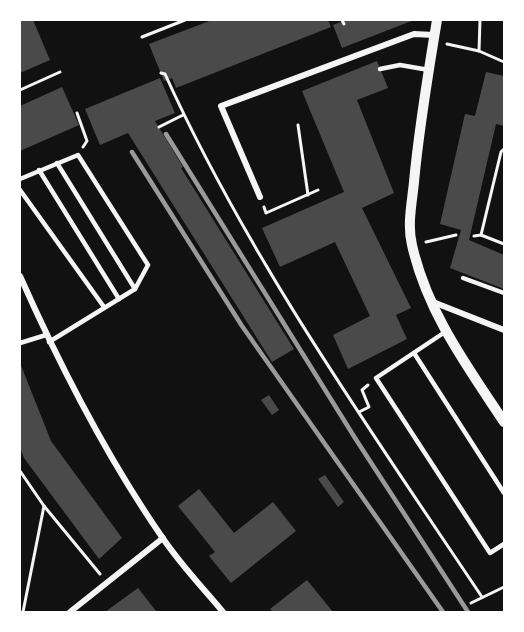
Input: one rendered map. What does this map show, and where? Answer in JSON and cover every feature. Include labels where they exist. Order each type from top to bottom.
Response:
[{"type":"street","points":[[436,20],[416,154],[410,223],[411,244],[430,301],[445,332],[504,422]]},
{"type":"street","points":[[260,197],[221,106],[414,34],[433,41]]},
{"type":"street","points":[[20,276],[49,342],[96,429],[163,538],[223,612]]},
{"type":"street","points":[[430,301],[504,330]]},
{"type":"street","points":[[70,612],[163,538]]},
{"type":"lane","points":[[380,69],[400,65],[429,70]]},
{"type":"lane","points":[[20,178],[78,155],[148,265],[135,289],[49,342]]},
{"type":"lane","points":[[57,163],[135,289]]},
{"type":"lane","points":[[39,170],[118,299]]},
{"type":"lane","points":[[20,190],[104,308]]},
{"type":"lane","points":[[464,278],[504,293]]},
{"type":"lane","points":[[445,332],[376,378],[490,553],[504,544]]},
{"type":"lane","points":[[20,343],[46,335]]},
{"type":"lane","points":[[414,353],[504,493]]},
{"type":"path","points":[[142,37],[185,20]]},
{"type":"path","points":[[342,20],[344,24]]},
{"type":"path","points":[[479,51],[480,20]]},
{"type":"path","points":[[433,41],[452,43],[504,62]]},
{"type":"path","points":[[20,90],[60,72]]},
{"type":"path","points":[[160,73],[165,74],[183,115],[253,244],[359,412],[482,597]]},
{"type":"path","points":[[77,113],[87,141],[78,155]]},
{"type":"path","points":[[159,127],[183,115]]},
{"type":"path","points":[[298,125],[308,195]]},
{"type":"path","points":[[481,235],[501,152],[504,149]]},
{"type":"path","points":[[260,197],[266,213],[318,190]]},
{"type":"path","points":[[411,244],[456,235]]},
{"type":"path","points":[[474,236],[481,235],[504,244]]},
{"type":"path","points":[[359,412],[369,407],[362,390],[376,378]]},
{"type":"path","points":[[20,471],[44,506],[106,583]]},
{"type":"path","points":[[24,612],[44,506]]},
{"type":"path","points":[[471,603],[504,587]]},
{"type":"building","points":[[20,20],[33,20],[50,60],[20,73]]},
{"type":"building","points":[[212,20],[328,20],[331,27],[176,88],[172,78],[164,81],[149,44]]},
{"type":"building","points":[[346,20],[414,20],[342,48],[333,25]]},
{"type":"building","points":[[377,61],[388,88],[357,100],[394,193],[362,208],[411,308],[396,315],[407,339],[348,369],[333,335],[370,316],[335,242],[280,267],[262,228],[344,192],[302,91]]},
{"type":"building","points":[[486,72],[504,76],[504,126],[496,124],[469,240],[504,255],[504,289],[450,268],[461,230],[440,224],[465,114],[475,116]]},
{"type":"building","points":[[160,78],[175,113],[155,121],[183,167],[181,168],[294,349],[272,362],[128,133],[100,145],[85,109]]},
{"type":"building","points":[[62,87],[79,125],[20,151],[20,106]]},
{"type":"building","points":[[20,363],[51,441],[122,538],[99,559],[24,458],[20,448]]},
{"type":"building","points":[[269,395],[279,410],[272,415],[261,400]]},
{"type":"building","points":[[325,475],[344,502],[338,507],[318,479]]},
{"type":"building","points":[[199,489],[234,533],[273,502],[296,531],[231,583],[209,556],[215,552],[178,506]]},
{"type":"building","points":[[307,580],[333,612],[273,612],[270,609]]},
{"type":"building","points":[[138,588],[156,611],[105,612]]},
{"type":"railway","points":[[166,134],[355,438],[468,612]]},
{"type":"railway","points":[[132,152],[242,326],[443,612]]}]
